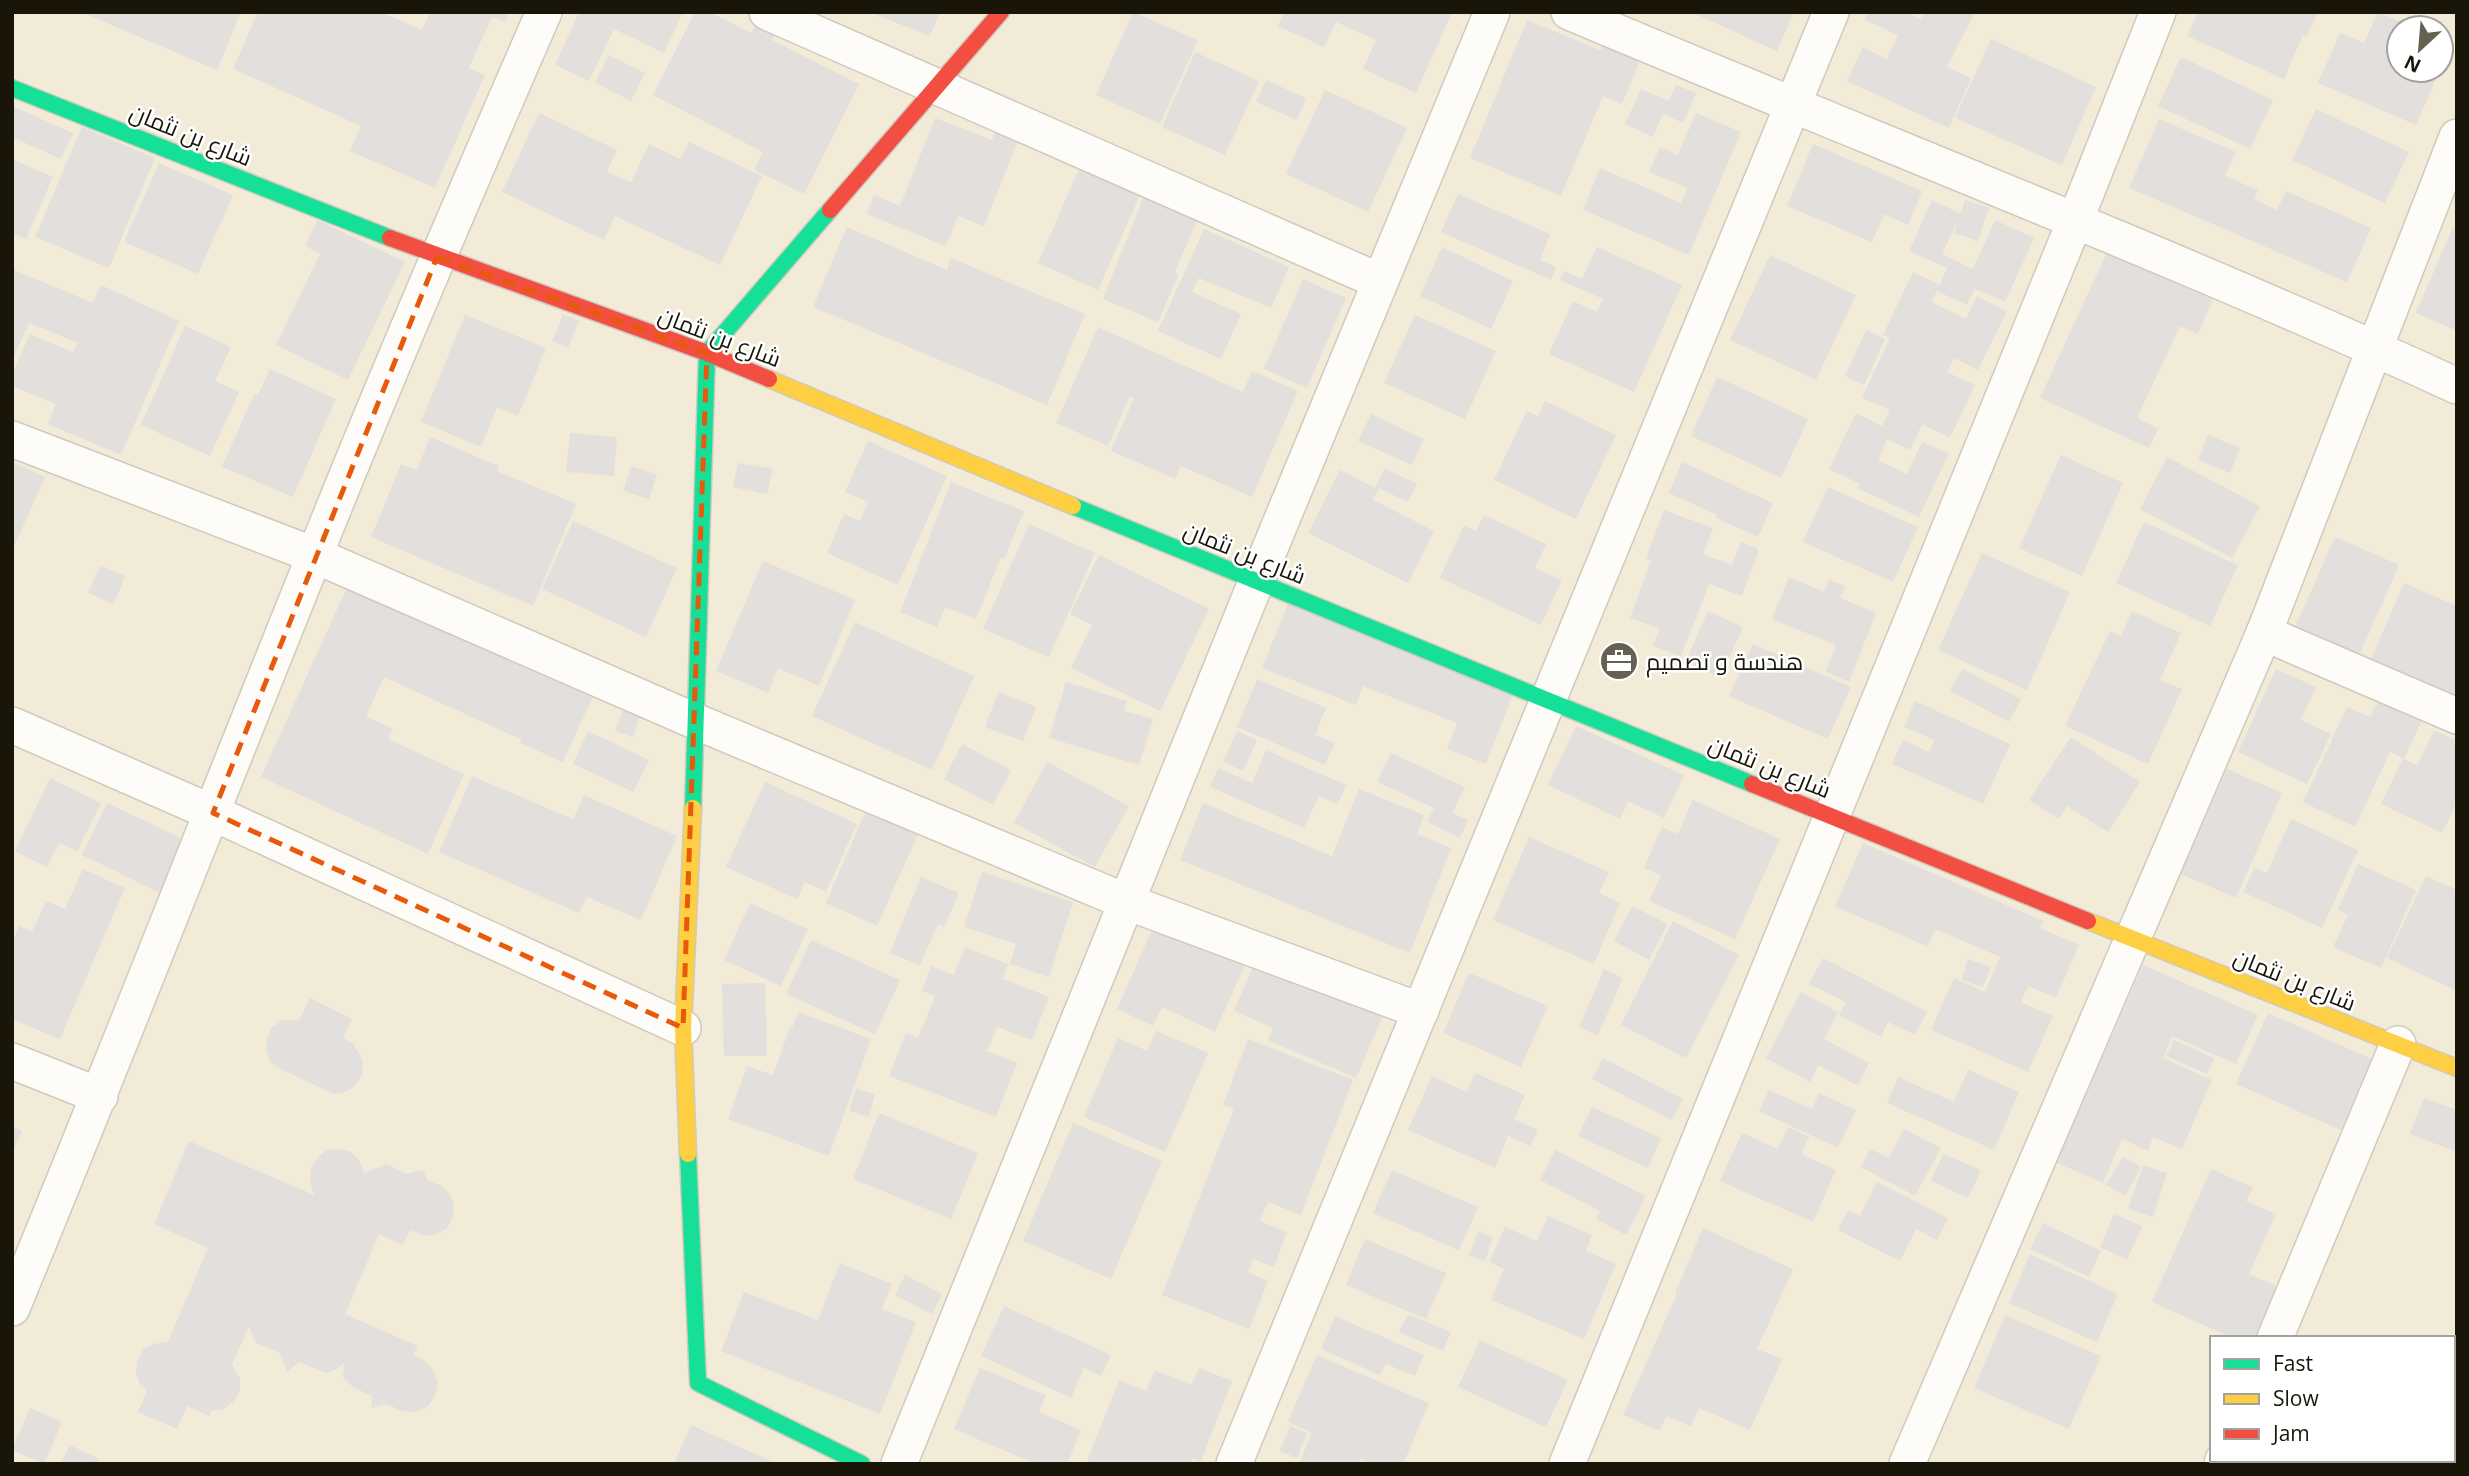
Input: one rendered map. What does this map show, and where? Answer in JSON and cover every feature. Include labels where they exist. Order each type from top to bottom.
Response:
[{"type":"street","points":[[12,1308],[100,1096],[314,555],[437,257],[544,12]]},
{"type":"street","points":[[767,12],[1379,281]]},
{"type":"street","points":[[862,1464],[698,1383],[683,1028],[697,722],[707,353],[1001,12]]},
{"type":"street","points":[[899,1464],[1256,582],[1492,12]]},
{"type":"street","points":[[1569,12],[2075,221],[2375,348],[2457,386]]},
{"type":"street","points":[[1234,1464],[1831,12]]},
{"type":"street","points":[[1567,1464],[2158,12]]},
{"type":"street","name":"شارع بن نثمان","points":[[12,88],[437,257],[707,353],[1256,582],[2131,939],[2457,1068]]},
{"type":"street","points":[[1907,1464],[2264,633],[2457,137]]},
{"type":"street","points":[[12,439],[314,555],[697,722],[1127,902],[1421,1011]]},
{"type":"street","points":[[2264,633],[2457,716]]},
{"type":"street","points":[[12,725],[213,813],[683,1028]]},
{"type":"street","points":[[2276,1336],[2398,1044]]},
{"type":"street","points":[[12,1061],[100,1096]]},
{"type":"highlighted area","points":[[437,257],[707,353],[683,1028],[213,813]]},
{"type":"building","points":[[81,12],[241,12],[217,70]]},
{"type":"building","points":[[258,12],[381,12],[422,30],[430,12],[509,12],[505,22],[492,17],[469,68],[485,75],[435,188],[350,151],[361,126],[233,69]]},
{"type":"building","points":[[579,12],[683,12],[664,53],[614,29],[589,81],[555,65]]},
{"type":"building","points":[[695,12],[710,12],[751,33],[756,23],[776,33],[772,40],[859,84],[804,194],[754,170],[763,152],[653,95]]},
{"type":"building","points":[[869,12],[940,12],[930,36]]},
{"type":"building","points":[[1133,12],[1198,40],[1160,124],[1096,95]]},
{"type":"building","points":[[1284,12],[1452,12],[1416,93],[1363,69],[1376,40],[1336,22],[1324,47],[1278,26]]},
{"type":"building","points":[[1691,12],[1794,12],[1777,51]]},
{"type":"building","points":[[1869,12],[1907,12],[1921,19],[1923,12],[1975,12],[1947,67],[1971,78],[1949,128],[1847,81],[1863,47],[1887,59],[1898,35],[1865,20]]},
{"type":"building","points":[[2198,12],[2318,12],[2307,36],[2303,35],[2284,79],[2187,36]]},
{"type":"building","points":[[2378,12],[2385,15],[2385,84],[2434,84],[2416,125],[2318,83],[2340,33],[2364,43]]},
{"type":"building","points":[[1527,20],[1600,50],[1604,40],[1642,56],[1622,104],[1603,96],[1561,196],[1470,158]]},
{"type":"building","points":[[1991,39],[2096,87],[2062,165],[1955,118]]},
{"type":"building","points":[[1195,52],[1259,81],[1225,155],[1162,127]]},
{"type":"building","points":[[609,55],[645,73],[631,101],[595,83]]},
{"type":"building","points":[[2181,57],[2273,100],[2250,149],[2158,106]]},
{"type":"building","points":[[1266,80],[1306,98],[1297,120],[1256,102]]},
{"type":"building","points":[[1676,85],[1696,93],[1683,123],[1663,114],[1653,137],[1625,124],[1641,89],[1669,101]]},
{"type":"building","points":[[1325,90],[1407,128],[1368,212],[1286,174]]},
{"type":"building","points":[[12,106],[73,133],[61,159],[12,137]]},
{"type":"building","points":[[2316,109],[2409,152],[2385,203],[2292,160]]},
{"type":"building","points":[[539,113],[617,150],[607,172],[631,182],[649,144],[680,159],[689,142],[762,176],[720,265],[615,216],[604,240],[502,192]]},
{"type":"building","points":[[1696,113],[1741,132],[1689,255],[1583,210],[1600,168],[1681,203],[1687,188],[1649,172],[1660,147],[1678,155]]},
{"type":"building","points":[[935,118],[992,140],[998,126],[1020,135],[984,226],[958,216],[946,246],[867,214],[874,195],[900,206]]},
{"type":"building","points":[[2159,119],[2236,152],[2225,176],[2258,190],[2254,199],[2277,210],[2286,191],[2371,228],[2347,282],[2129,188]]},
{"type":"building","points":[[82,127],[155,158],[109,268],[35,237]]},
{"type":"building","points":[[1813,144],[1922,191],[1908,225],[1884,214],[1872,242],[1787,206]]},
{"type":"building","points":[[12,159],[53,177],[26,239],[12,233]]},
{"type":"building","points":[[1083,160],[1144,186],[1098,290],[1038,263]]},
{"type":"building","points":[[159,163],[233,195],[198,274],[124,242]]},
{"type":"building","points":[[1146,191],[1200,214],[1175,272],[1179,274],[1158,322],[1103,299]]},
{"type":"building","points":[[1458,194],[1550,234],[1540,260],[1556,267],[1551,280],[1441,232]]},
{"type":"building","points":[[1932,200],[1961,214],[1942,254],[1973,269],[1995,220],[2034,238],[2005,302],[1975,289],[1967,305],[1937,291],[1931,302],[1966,319],[1977,296],[2007,311],[1978,370],[1954,358],[1947,372],[1975,385],[1950,438],[1922,424],[1910,450],[1887,439],[1878,460],[1907,474],[1922,442],[1949,454],[1919,517],[1857,488],[1860,484],[1829,469],[1856,413],[1882,426],[1890,410],[1862,398],[1890,338],[1883,335],[1913,272],[1940,285],[1947,268],[1909,251]]},
{"type":"building","points":[[1965,200],[1989,208],[1978,241],[1954,233]]},
{"type":"building","points":[[317,220],[405,262],[348,380],[276,345],[320,254],[305,246]]},
{"type":"building","points":[[847,227],[947,270],[951,258],[1085,314],[1047,405],[813,307]]},
{"type":"building","points":[[2453,227],[2457,228],[2457,331],[2416,313]]},
{"type":"building","points":[[1204,229],[1289,267],[1271,308],[1199,278],[1192,292],[1241,314],[1221,359],[1158,331]]},
{"type":"building","points":[[1442,247],[1513,281],[1491,329],[1420,296]]},
{"type":"building","points":[[1597,247],[1682,285],[1634,392],[1549,354],[1573,301],[1597,312],[1603,299],[1560,280],[1564,271],[1582,279]]},
{"type":"building","points":[[2108,250],[2213,299],[2198,334],[2180,326],[2137,418],[2158,429],[2149,448],[2040,398]]},
{"type":"building","points":[[1770,255],[1856,295],[1816,380],[1730,340]]},
{"type":"building","points":[[12,269],[93,303],[101,285],[179,321],[121,455],[48,424],[56,404],[12,386],[12,375],[30,334],[73,352],[78,343],[29,323],[12,361]]},
{"type":"building","points":[[1303,279],[1346,298],[1307,388],[1264,369]]},
{"type":"building","points":[[563,314],[579,321],[568,348],[552,341]]},
{"type":"building","points":[[465,315],[546,348],[518,416],[497,407],[481,447],[421,422]]},
{"type":"building","points":[[1415,315],[1496,351],[1465,419],[1384,383]]},
{"type":"building","points":[[185,326],[231,347],[215,381],[239,392],[210,456],[141,425]]},
{"type":"building","points":[[1098,327],[1243,392],[1252,371],[1298,391],[1252,497],[1181,466],[1175,479],[1111,451],[1134,398],[1130,396],[1108,446],[1056,423]]},
{"type":"building","points":[[1866,330],[1885,339],[1864,385],[1845,376]]},
{"type":"building","points":[[270,369],[336,399],[293,497],[222,467],[254,394],[258,395]]},
{"type":"building","points":[[1717,377],[1808,419],[1781,478],[1691,436]]},
{"type":"building","points":[[1545,401],[1616,435],[1576,519],[1494,480],[1527,411],[1538,416]]},
{"type":"building","points":[[1371,414],[1424,439],[1412,465],[1358,441]]},
{"type":"building","points":[[570,433],[617,437],[614,476],[566,472]]},
{"type":"building","points":[[2208,435],[2240,448],[2230,473],[2198,460]]},
{"type":"building","points":[[430,437],[499,466],[497,471],[576,504],[533,606],[371,537],[401,464],[417,470]]},
{"type":"building","points":[[868,441],[947,476],[898,585],[827,553],[844,514],[860,521],[868,502],[845,492]]},
{"type":"building","points":[[2061,455],[2123,483],[2082,576],[2019,548]]},
{"type":"building","points":[[2167,457],[2260,506],[2232,558],[2140,509]]},
{"type":"building","points":[[12,462],[45,477],[12,551]]},
{"type":"building","points":[[1682,462],[1773,503],[1758,537],[1669,493]]},
{"type":"building","points":[[738,463],[773,469],[767,494],[733,487]]},
{"type":"building","points":[[631,466],[657,474],[649,499],[623,491]]},
{"type":"building","points":[[1385,468],[1417,484],[1408,502],[1379,488],[1373,500],[1434,531],[1408,583],[1308,533],[1340,470],[1375,488]]},
{"type":"building","points":[[951,482],[1024,511],[1005,558],[1001,557],[976,619],[945,607],[937,627],[900,612]]},
{"type":"building","points":[[1828,487],[1918,527],[1893,582],[1803,542]]},
{"type":"building","points":[[1664,510],[1713,528],[1703,554],[1732,565],[1741,542],[1759,549],[1742,596],[1709,584],[1681,656],[1653,646],[1660,629],[1630,618],[1651,560],[1646,559]]},
{"type":"building","points":[[1484,515],[1546,544],[1535,568],[1562,580],[1541,625],[1440,578],[1464,525],[1476,531]]},
{"type":"building","points":[[573,521],[677,568],[646,637],[542,589]]},
{"type":"building","points":[[2144,522],[2238,565],[2210,626],[2116,583]]},
{"type":"building","points":[[1029,524],[1095,553],[1049,657],[983,629]]},
{"type":"building","points":[[2335,537],[2399,565],[2359,656],[2295,627]]},
{"type":"building","points":[[1982,553],[2070,592],[2027,690],[1938,650]]},
{"type":"building","points":[[1099,555],[1209,609],[1160,711],[1071,668],[1092,625],[1070,614]]},
{"type":"building","points":[[763,561],[855,600],[819,686],[778,668],[768,693],[716,671]]},
{"type":"building","points":[[100,566],[125,576],[114,604],[88,593]]},
{"type":"building","points":[[1789,577],[1824,592],[1829,580],[1845,586],[1840,598],[1876,613],[1849,682],[1826,672],[1836,645],[1772,619]]},
{"type":"building","points":[[349,583],[594,694],[563,762],[520,743],[522,740],[384,677],[366,716],[393,729],[388,739],[464,774],[428,854],[261,777]]},
{"type":"building","points":[[2404,583],[2457,606],[2457,699],[2370,661]]},
{"type":"building","points":[[1289,601],[1515,689],[1486,764],[1447,749],[1457,723],[1363,686],[1356,705],[1262,668]]},
{"type":"building","points":[[1708,611],[1743,627],[1720,678],[1686,661]]},
{"type":"building","points":[[2132,611],[2181,633],[2160,680],[2182,689],[2148,764],[2065,726],[2110,631],[2121,636]]},
{"type":"building","points":[[855,622],[974,676],[932,770],[812,716]]},
{"type":"building","points":[[1753,644],[1851,687],[1828,739],[1729,696]]},
{"type":"building","points":[[1962,669],[2021,699],[2009,722],[1950,691]]},
{"type":"building","points":[[2276,669],[2316,687],[2301,720],[2331,734],[2307,784],[2238,752]]},
{"type":"building","points":[[1257,679],[1326,708],[1315,735],[1335,743],[1325,765],[1237,727]]},
{"type":"building","points":[[1066,682],[1127,701],[1124,711],[1153,719],[1139,765],[1049,738]]},
{"type":"building","points":[[998,692],[1036,707],[1023,741],[985,727]]},
{"type":"building","points":[[2381,695],[2424,715],[2404,759],[2417,765],[2434,730],[2457,741],[2457,802],[2442,833],[2381,804],[2403,758],[2390,752],[2355,827],[2303,802],[2347,707],[2370,717]]},
{"type":"building","points":[[626,701],[643,707],[633,737],[615,731]]},
{"type":"building","points":[[1915,701],[2010,744],[1983,804],[1892,764],[1903,740],[1929,752],[1934,740],[1904,727]]},
{"type":"building","points":[[1576,726],[1684,775],[1664,818],[1628,801],[1620,819],[1548,785]]},
{"type":"building","points":[[588,731],[649,760],[633,792],[573,764]]},
{"type":"building","points":[[1237,731],[1257,740],[1243,771],[1223,762]]},
{"type":"building","points":[[2071,737],[2140,782],[2108,832],[2067,806],[2059,819],[2029,800]]},
{"type":"building","points":[[962,744],[1011,770],[993,805],[944,779]]},
{"type":"building","points":[[1266,750],[1346,785],[1338,804],[1319,796],[1304,828],[1210,787],[1218,768],[1252,783]]},
{"type":"building","points":[[1391,753],[1465,787],[1452,813],[1468,820],[1460,838],[1427,822],[1434,808],[1377,782]]},
{"type":"building","points":[[1047,762],[1129,806],[1095,867],[1014,823]]},
{"type":"building","points":[[2227,769],[2282,793],[2236,898],[2181,874]]},
{"type":"building","points":[[472,776],[573,819],[584,795],[677,836],[641,920],[587,897],[579,913],[439,852]]},
{"type":"building","points":[[50,778],[101,803],[77,851],[59,843],[47,867],[15,851]]},
{"type":"building","points":[[765,782],[857,824],[826,892],[805,882],[797,899],[726,867]]},
{"type":"building","points":[[1359,789],[1424,815],[1417,834],[1451,848],[1410,953],[1180,860],[1203,803],[1332,856]]},
{"type":"building","points":[[1693,800],[1780,839],[1735,939],[1649,901],[1661,875],[1644,868],[1662,827],[1678,834]]},
{"type":"building","points":[[870,801],[923,823],[877,926],[826,903]]},
{"type":"building","points":[[107,803],[185,840],[160,893],[82,855]]},
{"type":"building","points":[[2291,819],[2358,850],[2322,928],[2243,892],[2254,868],[2267,873]]},
{"type":"building","points":[[1529,837],[1609,872],[1599,893],[1620,903],[1594,964],[1493,920]]},
{"type":"building","points":[[1863,843],[2043,921],[2040,928],[2079,945],[2056,998],[2028,986],[2021,1002],[2053,1016],[2028,1072],[1931,1030],[1954,978],[1985,992],[2000,957],[1935,929],[1928,947],[1835,906]]},
{"type":"building","points":[[2358,864],[2416,890],[2381,968],[2333,947],[2348,915],[2338,910]]},
{"type":"building","points":[[83,869],[125,888],[60,1039],[12,1019],[12,943],[19,926],[32,932],[46,901],[65,909]]},
{"type":"building","points":[[982,872],[1073,902],[1049,977],[1010,964],[1016,944],[964,927]]},
{"type":"building","points":[[2426,876],[2457,890],[2457,991],[2387,958]]},
{"type":"building","points":[[921,877],[959,893],[944,927],[938,924],[920,965],[890,953]]},
{"type":"building","points":[[750,903],[808,929],[781,986],[724,960]]},
{"type":"building","points":[[1632,906],[1668,924],[1649,960],[1614,941]]},
{"type":"building","points":[[1156,921],[1246,962],[1215,1032],[1162,1007],[1153,1026],[1117,1009]]},
{"type":"building","points":[[1673,921],[1739,955],[1686,1058],[1621,1025]]},
{"type":"building","points":[[811,940],[900,980],[875,1034],[786,994]]},
{"type":"building","points":[[965,947],[1008,964],[1003,979],[1049,997],[1032,1040],[997,1027],[987,1051],[1017,1063],[996,1117],[889,1076],[906,1033],[918,1038],[935,996],[922,991],[931,966],[954,975]]},
{"type":"building","points":[[1257,956],[1385,1011],[1356,1078],[1268,1040],[1273,1028],[1234,1011]]},
{"type":"building","points":[[1823,958],[1927,1012],[1915,1035],[1888,1022],[1881,1037],[1839,1015],[1846,1002],[1809,984]]},
{"type":"building","points":[[1968,959],[1991,967],[1983,987],[1961,980]]},
{"type":"building","points":[[2143,965],[2258,1015],[2236,1064],[2172,1036],[2163,1058],[2212,1080],[2182,1149],[2153,1137],[2148,1151],[2122,1139],[2103,1183],[2057,1163]]},
{"type":"building","points":[[1604,969],[1623,978],[1598,1035],[1579,1027]]},
{"type":"building","points":[[1469,973],[1548,1006],[1521,1067],[1443,1033]]},
{"type":"building","points":[[765,983],[767,1056],[724,1056],[722,984]]},
{"type":"building","points":[[1801,992],[1838,1012],[1824,1039],[1869,1063],[1858,1086],[1819,1065],[1810,1082],[1766,1058]]},
{"type":"building","points":[[310,998],[352,1019],[343,1038],[355,1044],[354,1047],[363,1062],[362,1075],[356,1085],[346,1092],[334,1094],[270,1062],[266,1050],[272,1027],[283,1020],[299,1020]]},
{"type":"building","points":[[798,1012],[871,1039],[829,1156],[728,1119],[747,1066],[773,1075]]},
{"type":"building","points":[[2268,1013],[2372,1059],[2341,1130],[2236,1084]]},
{"type":"building","points":[[1156,1031],[1208,1053],[1165,1152],[1084,1117],[1118,1038],[1147,1051]]},
{"type":"building","points":[[1248,1039],[1353,1080],[1301,1215],[1268,1202],[1260,1221],[1287,1232],[1274,1267],[1253,1259],[1248,1272],[1268,1281],[1249,1329],[1162,1295],[1234,1108],[1223,1105]]},
{"type":"building","points":[[2174,1040],[2214,1058],[2207,1074],[2166,1056]]},
{"type":"building","points":[[1603,1058],[1683,1099],[1672,1120],[1592,1079]]},
{"type":"building","points":[[1968,1070],[2019,1092],[1994,1150],[1887,1103],[1898,1077],[1954,1102]]},
{"type":"building","points":[[1475,1073],[1525,1095],[1514,1119],[1538,1130],[1530,1146],[1508,1136],[1495,1168],[1408,1130],[1432,1076],[1467,1092]]},
{"type":"building","points":[[856,1089],[875,1094],[869,1117],[849,1111]]},
{"type":"building","points":[[1769,1090],[1812,1109],[1819,1093],[1856,1110],[1838,1148],[1759,1111]]},
{"type":"building","points":[[2424,1098],[2457,1110],[2457,1152],[2410,1134]]},
{"type":"building","points":[[1592,1107],[1661,1138],[1648,1168],[1578,1136]]},
{"type":"building","points":[[879,1113],[978,1153],[951,1219],[853,1179]]},
{"type":"building","points":[[1073,1123],[1162,1161],[1111,1279],[1023,1241]]},
{"type":"building","points":[[12,1126],[22,1131],[12,1153]]},
{"type":"building","points":[[1788,1127],[1809,1137],[1801,1154],[1836,1170],[1813,1222],[1720,1181],[1742,1133],[1778,1149]]},
{"type":"building","points":[[1904,1129],[1941,1148],[1915,1196],[1861,1167],[1870,1149],[1889,1158]]},
{"type":"building","points":[[189,1141],[314,1195],[310,1180],[311,1168],[317,1158],[327,1150],[339,1149],[351,1152],[360,1161],[364,1173],[387,1164],[406,1174],[423,1170],[428,1181],[440,1185],[449,1193],[454,1204],[453,1217],[447,1228],[437,1234],[425,1236],[410,1230],[403,1245],[379,1234],[345,1314],[418,1346],[413,1355],[425,1361],[434,1371],[438,1383],[435,1396],[427,1407],[415,1412],[402,1411],[387,1404],[371,1408],[372,1396],[353,1387],[343,1378],[344,1363],[326,1373],[299,1362],[287,1372],[280,1353],[256,1343],[249,1327],[232,1364],[240,1379],[240,1392],[233,1402],[223,1409],[211,1411],[209,1416],[187,1406],[177,1429],[138,1412],[147,1391],[140,1385],[136,1373],[137,1361],[143,1350],[153,1344],[168,1342],[208,1248],[154,1224]]},
{"type":"building","points":[[1555,1150],[1646,1196],[1626,1235],[1596,1219],[1600,1211],[1540,1180]]},
{"type":"building","points":[[1943,1154],[1981,1170],[1968,1198],[1931,1181]]},
{"type":"building","points":[[2123,1157],[2141,1167],[2125,1196],[2106,1185]]},
{"type":"building","points":[[2143,1165],[2167,1173],[2153,1217],[2128,1209]]},
{"type":"building","points":[[2211,1169],[2253,1187],[2246,1201],[2276,1214],[2249,1274],[2279,1287],[2258,1336],[2228,1336],[2152,1302]]},
{"type":"building","points":[[1392,1170],[1478,1207],[1459,1250],[1373,1213]]},
{"type":"building","points":[[1877,1182],[1948,1218],[1937,1240],[1916,1229],[1900,1261],[1838,1230],[1848,1210],[1860,1216]]},
{"type":"building","points":[[2114,1214],[2142,1226],[2127,1260],[2100,1247]]},
{"type":"building","points":[[1548,1216],[1592,1235],[1586,1251],[1616,1264],[1584,1339],[1491,1300],[1504,1269],[1489,1262],[1505,1227],[1537,1241]]},
{"type":"building","points":[[2043,1223],[2101,1251],[2089,1277],[2030,1249]]},
{"type":"building","points":[[1703,1228],[1793,1269],[1757,1349],[1782,1359],[1750,1430],[1699,1408],[1691,1426],[1666,1416],[1660,1431],[1623,1415]]},
{"type":"building","points":[[1478,1231],[1493,1237],[1485,1261],[1469,1256]]},
{"type":"building","points":[[1365,1239],[1446,1273],[1426,1319],[1346,1285]]},
{"type":"building","points":[[2030,1254],[2118,1294],[2097,1342],[2009,1303]]},
{"type":"building","points":[[840,1263],[892,1284],[882,1309],[916,1322],[880,1414],[721,1351],[744,1292],[818,1320]]},
{"type":"building","points":[[905,1275],[942,1294],[932,1314],[895,1295]]},
{"type":"building","points":[[1004,1306],[1111,1355],[1101,1376],[1084,1368],[1071,1398],[981,1356]]},
{"type":"building","points":[[1408,1314],[1451,1332],[1443,1351],[1399,1332]]},
{"type":"building","points":[[2005,1315],[2101,1356],[2069,1429],[1974,1388]]},
{"type":"building","points":[[1335,1316],[1424,1355],[1415,1376],[1386,1364],[1380,1375],[1321,1349]]},
{"type":"building","points":[[1480,1340],[1568,1380],[1546,1427],[1458,1387]]},
{"type":"building","points":[[1317,1355],[1429,1403],[1403,1464],[1372,1464],[1360,1459],[1358,1464],[1305,1464],[1300,1461],[1312,1433],[1288,1422]]},
{"type":"building","points":[[980,1368],[1046,1395],[1039,1412],[1081,1430],[1067,1464],[1036,1464],[954,1429]]},
{"type":"building","points":[[1199,1368],[1232,1381],[1201,1461],[1192,1458],[1190,1464],[1086,1464],[1119,1380],[1146,1391],[1155,1370],[1191,1385]]},
{"type":"building","points":[[30,1408],[62,1422],[44,1464],[12,1450]]},
{"type":"building","points":[[691,1425],[777,1464],[674,1464]]},
{"type":"building","points":[[1290,1426],[1307,1433],[1297,1458],[1280,1451]]},
{"type":"building","points":[[70,1445],[99,1459],[96,1464],[61,1464]]},
{"type":"traffic: fast","points":[[12,88],[390,238]]},
{"type":"traffic: fast","points":[[693,808],[707,353],[830,210]]},
{"type":"traffic: fast","points":[[1073,506],[1752,784]]},
{"type":"traffic: fast","points":[[688,1154],[698,1383],[862,1464]]},
{"type":"traffic: slow","points":[[769,379],[1073,506]]},
{"type":"traffic: slow","points":[[688,1154],[683,1028],[693,808]]},
{"type":"traffic: slow","points":[[2088,921],[2457,1068]]},
{"type":"traffic: jam","points":[[830,210],[1001,12]]},
{"type":"traffic: jam","points":[[390,238],[707,353],[769,379]]},
{"type":"traffic: jam","points":[[1752,784],[2088,921]]},
{"type":"place","name":"هندسة و تصميم","points":[[1619,661]]}]
